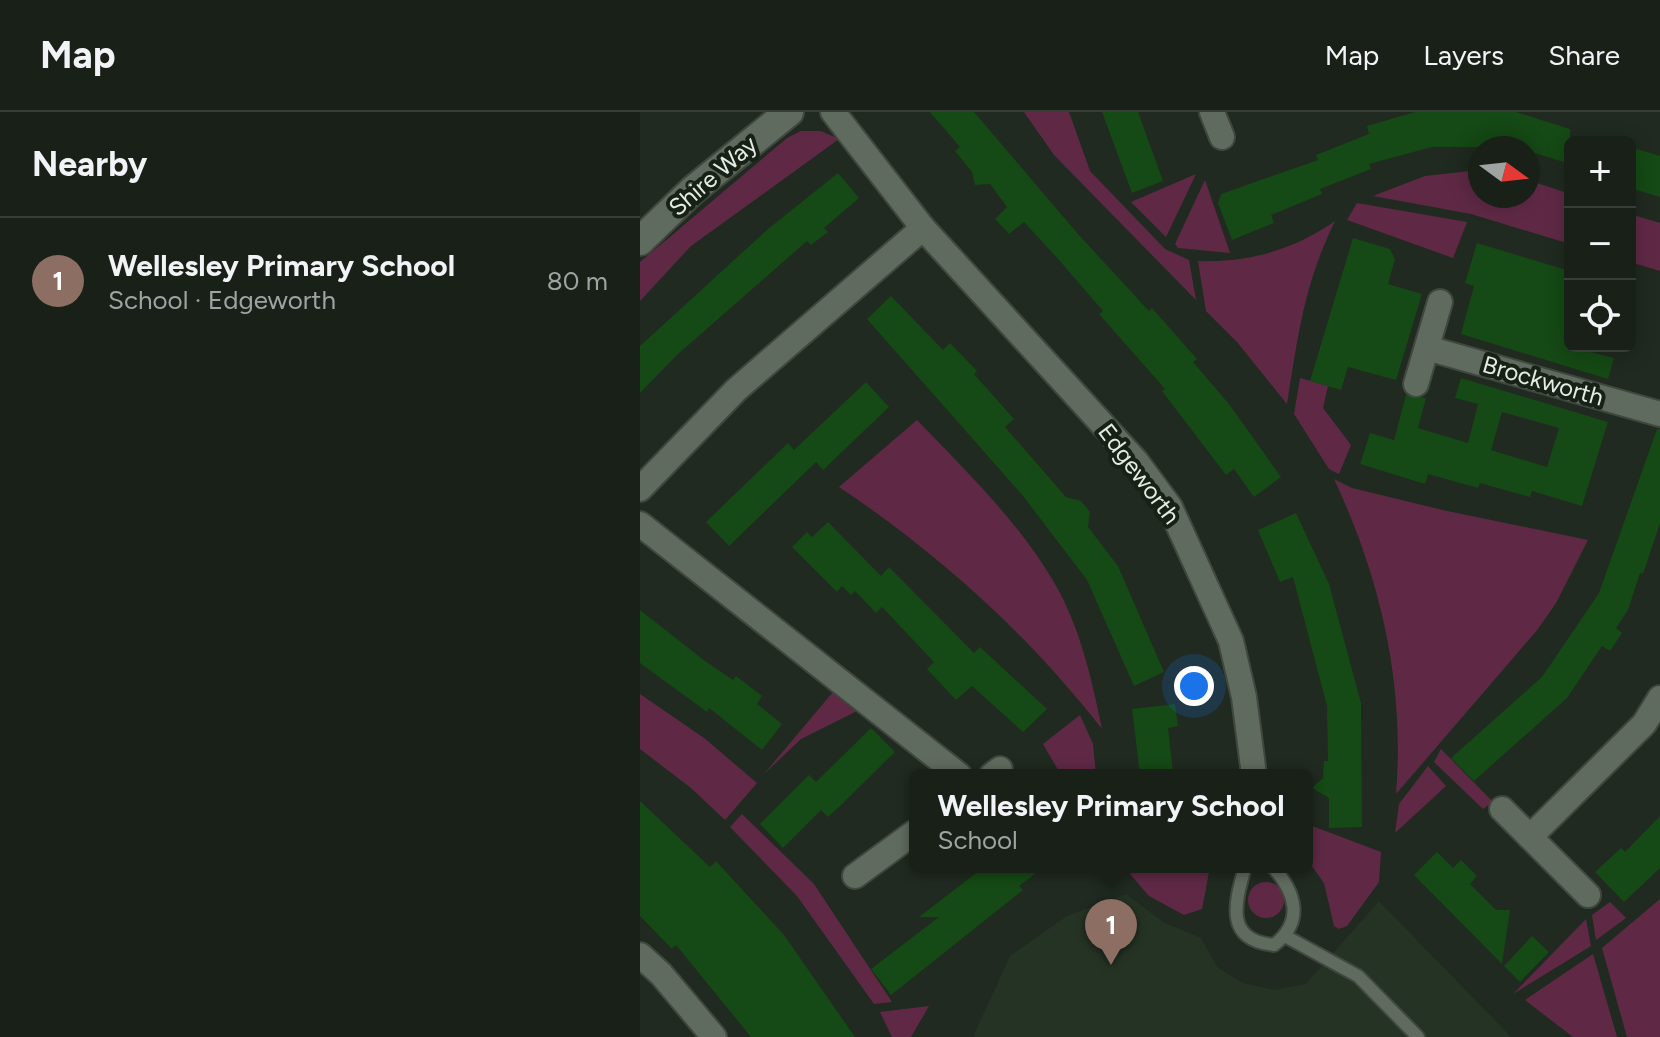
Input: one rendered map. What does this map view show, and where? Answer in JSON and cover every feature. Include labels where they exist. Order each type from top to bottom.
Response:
[{"type":"street","name":"Shire Way","points":[[640,241],[693,190],[789,112]]},
{"type":"street","name":"Edgeworth","points":[[833,112],[923,228],[1136,461],[1170,507],[1231,641],[1244,697],[1253,769]]},
{"type":"street","points":[[1212,112],[1222,137]]},
{"type":"street","points":[[640,489],[736,390],[923,228]]},
{"type":"street","points":[[1416,384],[1440,302]]},
{"type":"street","name":"Brockworth","points":[[1427,348],[1660,414]]},
{"type":"street","points":[[640,524],[951,769]]},
{"type":"street","points":[[1530,837],[1644,724],[1660,698]]},
{"type":"street","points":[[1502,809],[1588,895]]},
{"type":"street","points":[[855,876],[909,836]]},
{"type":"street","points":[[640,955],[661,974],[714,1037]]},
{"type":"lane","points":[[1243,873],[1237,897],[1236,920],[1259,943],[1274,945],[1285,936],[1295,907],[1289,886],[1278,873]]},
{"type":"lane","points":[[1285,936],[1358,976],[1418,1037]]},
{"type":"shaded area","points":[[1024,112],[1069,112],[1090,171],[1165,249],[1189,260],[1196,300],[1054,155]]},
{"type":"shaded area","points":[[801,131],[821,131],[839,139],[691,246],[640,301],[640,262],[787,138]]},
{"type":"shaded area","points":[[1468,171],[1468,208],[1540,208],[1540,184],[1564,192],[1564,242],[1471,214],[1373,196],[1425,176]]},
{"type":"shaded area","points":[[1196,174],[1166,237],[1131,202]]},
{"type":"shaded area","points":[[1205,180],[1230,253],[1178,248],[1175,244]]},
{"type":"shaded area","points":[[1357,203],[1467,222],[1453,258],[1347,220]]},
{"type":"shaded area","points":[[1636,216],[1660,223],[1660,271],[1636,264]]},
{"type":"shaded area","points":[[1335,221],[1309,289],[1287,404],[1237,342],[1206,311],[1198,261],[1234,260],[1270,253],[1303,240]]},
{"type":"shaded area","points":[[1300,378],[1328,386],[1323,408],[1351,445],[1339,474],[1329,469],[1294,414]]},
{"type":"shaded area","points":[[917,420],[1008,518],[1055,584],[1078,636],[1102,729],[1044,661],[980,598],[912,539],[839,487]]},
{"type":"shaded area","points":[[1334,479],[1352,488],[1447,511],[1588,540],[1556,603],[1538,629],[1396,794],[1397,712],[1386,633],[1365,555]]},
{"type":"shaded area","points":[[833,692],[857,711],[801,739],[764,774]]},
{"type":"shaded area","points":[[640,694],[704,738],[757,783],[725,820],[691,788],[640,749]]},
{"type":"shaded area","points":[[1080,715],[1093,744],[1095,769],[1058,769],[1043,744]]},
{"type":"shaded area","points":[[1441,749],[1493,802],[1483,809],[1434,762]]},
{"type":"shaded area","points":[[1428,766],[1446,786],[1395,833],[1399,804]]},
{"type":"shaded area","points":[[742,814],[814,884],[892,1002],[874,1004],[797,896],[730,827]]},
{"type":"shaded area","points":[[1313,826],[1381,852],[1379,882],[1347,926],[1339,929],[1334,926],[1324,883],[1313,867]]},
{"type":"shaded area","points":[[1209,873],[1202,909],[1184,915],[1149,896],[1130,874]]},
{"type":"shaded area","points":[[1266,882],[1278,888],[1284,900],[1278,912],[1266,918],[1254,912],[1248,900],[1254,888]]},
{"type":"shaded area","points":[[1126,894],[1163,922],[1201,938],[1218,968],[1243,983],[1274,990],[1306,984],[1379,901],[1511,1037],[973,1037],[1010,956],[1067,916]]},
{"type":"shaded area","points":[[1660,899],[1660,1037],[1627,1037],[1602,948]]},
{"type":"shaded area","points":[[1610,902],[1626,918],[1596,940],[1592,915]]},
{"type":"shaded area","points":[[1586,919],[1591,946],[1513,994]]},
{"type":"shaded area","points":[[1593,954],[1617,1037],[1573,1037],[1525,1000]]},
{"type":"shaded area","points":[[929,1006],[911,1037],[892,1037],[880,1012]]},
{"type":"building","points":[[930,112],[974,112],[1078,234],[1149,311],[1152,308],[1197,359],[1193,362],[1229,404],[1281,477],[1254,497],[1234,469],[1226,475],[1162,391],[1165,389],[1099,314],[1103,311],[1059,260],[1024,222],[1009,234],[995,219],[1007,207],[990,184],[975,185],[972,172],[955,151],[960,147]]},
{"type":"building","points":[[1102,112],[1138,112],[1163,181],[1132,193]]},
{"type":"building","points":[[1415,112],[1516,112],[1570,129],[1570,136],[1564,136],[1564,162],[1540,155],[1540,136],[1468,136],[1468,147],[1432,147],[1369,164],[1371,169],[1320,189],[1322,194],[1271,215],[1274,223],[1232,240],[1218,203],[1221,194],[1318,160],[1316,155],[1369,134],[1367,126]]},
{"type":"building","points":[[1636,149],[1660,156],[1660,197],[1636,190]]},
{"type":"building","points":[[838,173],[859,198],[824,228],[828,232],[811,245],[807,241],[677,355],[640,393],[640,346],[768,229]]},
{"type":"building","points":[[1353,238],[1390,249],[1395,259],[1388,284],[1422,294],[1396,380],[1348,367],[1341,390],[1310,381]]},
{"type":"building","points":[[1477,243],[1564,269],[1564,352],[1590,352],[1614,358],[1608,379],[1461,334],[1474,286],[1465,283]]},
{"type":"building","points":[[891,296],[943,350],[950,343],[977,371],[974,374],[1014,419],[1005,427],[1066,497],[1081,501],[1090,512],[1088,527],[1118,566],[1164,672],[1134,686],[1087,580],[1023,496],[867,319]]},
{"type":"building","points":[[1461,378],[1608,422],[1582,506],[1532,491],[1530,497],[1480,483],[1478,488],[1428,474],[1425,484],[1360,464],[1370,433],[1394,440],[1406,395],[1426,398],[1418,428],[1468,443],[1478,404],[1455,398]],"holes":[[[1502,412],[1559,428],[1547,467],[1491,450]]]},
{"type":"building","points":[[866,382],[889,407],[823,470],[816,462],[729,546],[706,522],[788,443],[794,450]]},
{"type":"building","points":[[1657,429],[1660,429],[1660,523],[1628,610],[1616,628],[1622,633],[1610,651],[1602,646],[1567,698],[1474,781],[1451,758],[1542,677],[1599,593]]},
{"type":"building","points":[[1296,513],[1329,584],[1361,703],[1362,827],[1329,828],[1329,798],[1313,789],[1323,778],[1324,761],[1328,761],[1327,706],[1293,577],[1280,582],[1258,530]]},
{"type":"building","points":[[828,522],[881,576],[889,567],[974,653],[980,647],[1047,709],[1023,732],[972,686],[956,700],[927,669],[934,662],[882,607],[876,613],[855,591],[851,595],[842,586],[837,592],[792,547],[807,532],[812,537]]},
{"type":"building","points":[[640,610],[705,661],[733,680],[736,676],[762,696],[757,704],[782,724],[762,750],[709,708],[707,712],[640,663]]},
{"type":"building","points":[[1175,704],[1178,726],[1168,728],[1173,769],[1139,769],[1132,709]]},
{"type":"building","points":[[871,728],[895,752],[828,817],[821,810],[783,848],[760,824],[809,775],[816,782]]},
{"type":"building","points":[[640,801],[710,867],[716,861],[784,935],[855,1037],[751,1037],[676,945],[672,949],[640,916]]},
{"type":"building","points":[[1660,816],[1660,868],[1624,902],[1595,872],[1621,848],[1625,852]]},
{"type":"building","points":[[1437,852],[1453,868],[1461,860],[1477,876],[1470,884],[1496,910],[1510,910],[1502,964],[1414,875]]},
{"type":"building","points":[[976,873],[1036,873],[1019,886],[1023,890],[891,995],[871,969],[939,917],[919,917]]},
{"type":"building","points":[[1532,936],[1549,952],[1520,982],[1504,966]]},
{"type":"place","name":"Wellesley Primary School","points":[[1111,965]]}]
